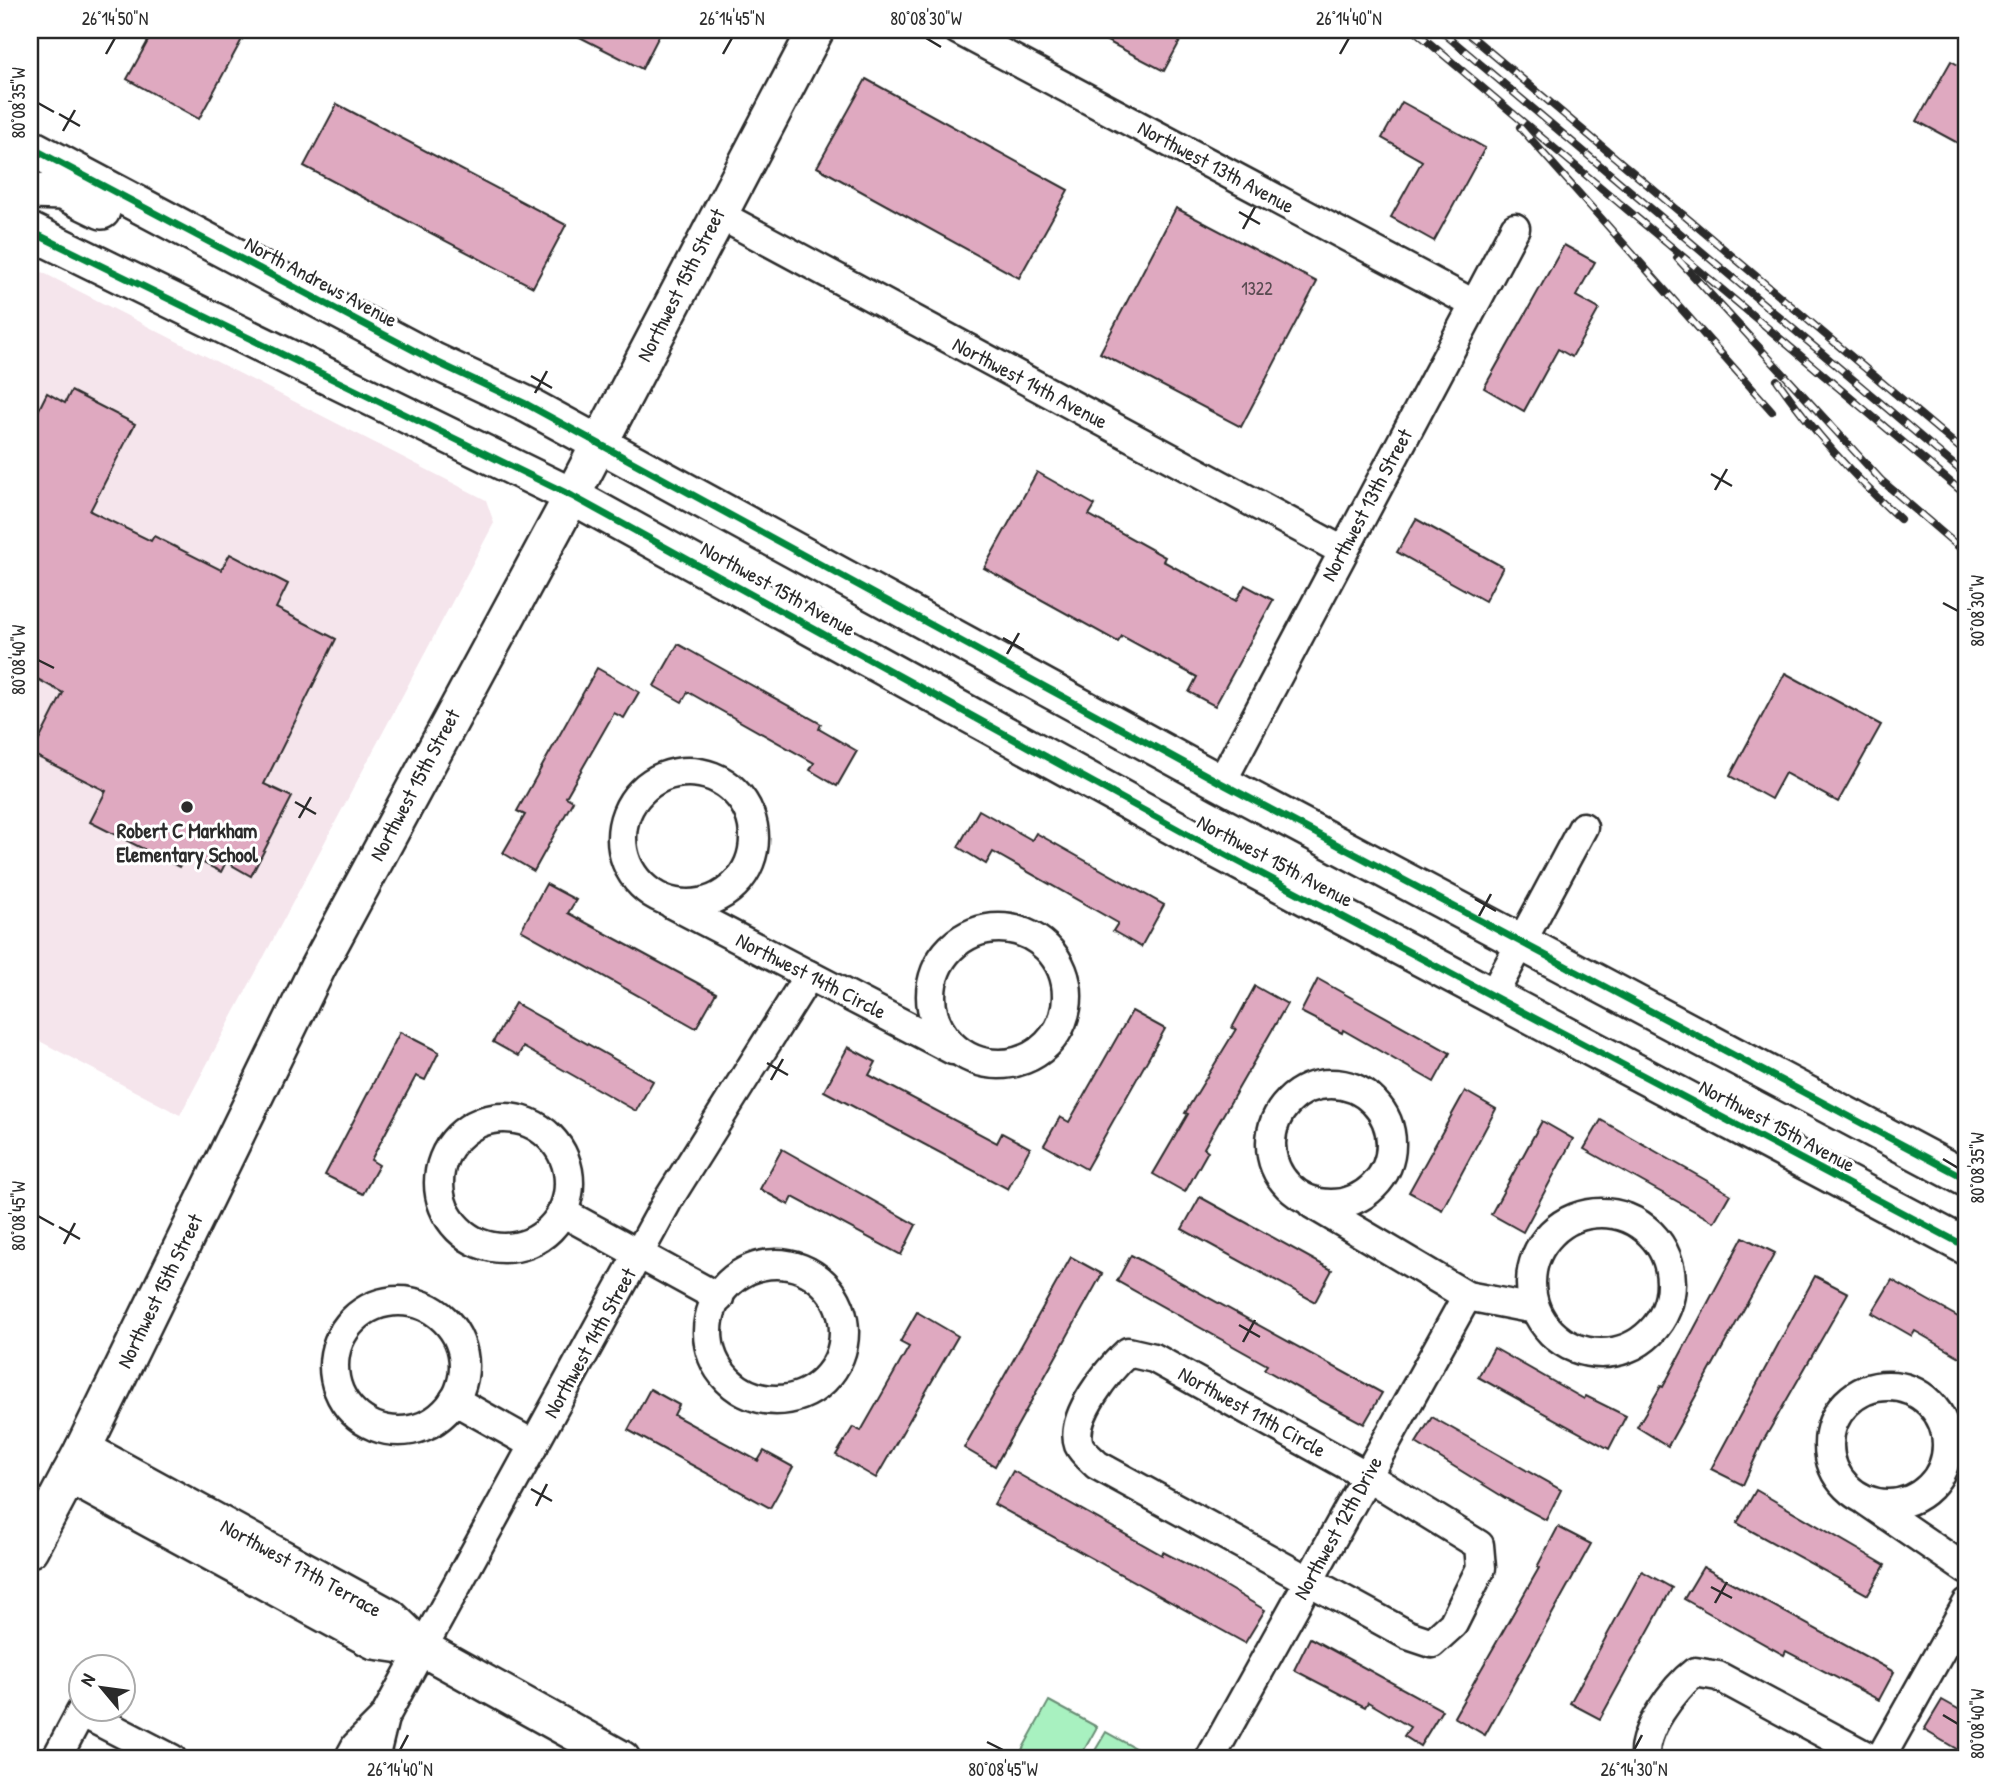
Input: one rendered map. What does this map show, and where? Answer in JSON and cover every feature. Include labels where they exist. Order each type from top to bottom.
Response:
[{"type":"street","name":"Northwest 15th Street","points":[[30,1549],[76,1462],[318,967],[572,496],[816,30]]},
{"type":"street","name":"Northwest 13th Avenue","points":[[958,30],[1474,304]]},
{"type":"street","name":"North Andrews Avenue","points":[[30,147],[432,360],[528,405],[599,444]]},
{"type":"street","points":[[30,191],[62,192],[154,236],[342,337],[432,360]]},
{"type":"street","name":"Northwest 14th Avenue","points":[[718,214],[1343,551]]},
{"type":"street","name":"Northwest 13th Street","points":[[1220,783],[1515,228]]},
{"type":"street","points":[[30,231],[572,496]]},
{"type":"street","name":"Northwest 15th Avenue","points":[[599,444],[1220,783],[1967,1179]]},
{"type":"street","name":"Northwest 15th Avenue","points":[[572,496],[1192,837],[1967,1247]]},
{"type":"street","name":"Northwest 14th Circle","points":[[658,897],[680,904],[702,902],[724,894],[739,880],[750,860],[754,838],[751,815],[739,795],[721,780],[699,772],[676,773],[654,781],[637,796],[625,817],[622,840],[626,862],[639,882],[658,897],[964,1056],[987,1064],[1011,1064],[1033,1056],[1052,1039],[1064,1018],[1068,995],[1063,971],[1051,950],[1034,936],[1012,928],[988,928],[965,936],[946,951],[934,973],[930,997],[934,1021],[946,1041],[964,1056]]},
{"type":"street","points":[[1493,995],[1583,827]]},
{"type":"street","name":"Northwest 14th Street","points":[[374,1759],[384,1718],[638,1254],[668,1200],[809,975]]},
{"type":"street","points":[[1303,1199],[1323,1205],[1345,1204],[1364,1196],[1380,1181],[1390,1162],[1392,1141],[1387,1120],[1376,1102],[1360,1090],[1339,1084],[1318,1085],[1298,1093],[1283,1107],[1273,1125],[1270,1146],[1274,1167],[1285,1185],[1303,1199],[1467,1296],[1535,1308]]},
{"type":"street","points":[[510,1117],[532,1124],[553,1139],[565,1158],[570,1181],[562,1212],[556,1223],[539,1239],[517,1247],[495,1248],[473,1241],[460,1232],[446,1213],[439,1191],[440,1169],[451,1145],[467,1129],[488,1119],[510,1117]]},
{"type":"street","points":[[562,1212],[719,1298]]},
{"type":"street","points":[[1608,1212],[1632,1219],[1652,1233],[1665,1252],[1672,1290],[1665,1314],[1651,1334],[1629,1349],[1605,1354],[1590,1353],[1566,1345],[1547,1330],[1535,1308],[1530,1288],[1533,1263],[1539,1248],[1555,1229],[1576,1217],[1608,1212]]},
{"type":"street","points":[[1912,1218],[1940,1217],[1967,1228]]},
{"type":"street","points":[[764,1265],[788,1265],[810,1273],[827,1287],[840,1307],[844,1330],[841,1353],[830,1374],[812,1390],[790,1399],[767,1400],[744,1393],[726,1378],[713,1358],[708,1335],[711,1311],[719,1298],[724,1288],[742,1273],[764,1265]]},
{"type":"street","name":"Northwest 12th Drive","points":[[1210,1759],[1467,1296]]},
{"type":"street","points":[[408,1301],[429,1308],[449,1323],[460,1343],[464,1365],[461,1387],[454,1400],[432,1423],[410,1430],[388,1430],[367,1423],[351,1410],[339,1390],[334,1368],[337,1346],[348,1326],[365,1311],[386,1302],[408,1301]]},
{"type":"street","name":"Northwest 11th Circle","points":[[1128,1352],[1154,1358],[1367,1476],[1479,1545],[1481,1568],[1453,1624],[1432,1643],[1408,1635],[1308,1581],[1097,1465],[1079,1445],[1079,1423],[1106,1372],[1128,1352]]},
{"type":"street","points":[[1849,1490],[1865,1500],[1884,1504],[1903,1502],[1920,1494],[1934,1481],[1943,1464],[1947,1445],[1944,1427],[1936,1409],[1922,1396],[1904,1388],[1884,1385],[1865,1390],[1842,1409],[1829,1435],[1829,1455],[1836,1474],[1849,1490],[1967,1570]]},
{"type":"street","points":[[454,1400],[534,1444]]},
{"type":"street","name":"Northwest 17th Terrace","points":[[76,1462],[374,1641],[422,1648]]},
{"type":"street","points":[[1880,1759],[1967,1604]]},
{"type":"street","points":[[422,1648],[622,1759]]},
{"type":"street","points":[[1646,1759],[1649,1734],[1678,1685],[1696,1672],[1718,1676],[1872,1759]]},
{"type":"street","points":[[56,1759],[81,1712],[172,1759]]},
{"type":"street","name":"Northwest 14th Street","points":[[349,1759],[356,1745],[384,1718]]},
{"type":"shaded area","name":"Robert C Markham Elementary School","points":[[30,266],[486,500],[494,523],[180,1115],[30,1036]]},
{"type":"green space","points":[[1049,1701],[1097,1727],[1079,1759],[1017,1759]]},
{"type":"green space","points":[[1106,1732],[1153,1758],[1090,1759]]},
{"type":"building","points":[[154,30],[247,30],[199,119],[127,79]]},
{"type":"building","points":[[566,30],[662,30],[642,69]]},
{"type":"building","points":[[1086,30],[1186,30],[1164,71]]},
{"type":"building","points":[[1951,61],[1967,70],[1967,148],[1917,121]]},
{"type":"building","points":[[866,79],[1068,190],[1019,278],[817,167]]},
{"type":"building","points":[[1402,102],[1485,148],[1434,241],[1391,217],[1422,161],[1382,138]]},
{"type":"building","points":[[337,104],[566,225],[533,287],[304,166]]},
{"type":"building","points":[[1176,208],[1317,282],[1241,427],[1100,353]]},
{"type":"building","points":[[1564,245],[1595,262],[1576,296],[1599,309],[1572,357],[1558,349],[1524,411],[1484,388]]},
{"type":"building","points":[[71,391],[135,424],[90,511],[151,541],[154,536],[221,570],[230,554],[288,584],[276,608],[336,639],[264,784],[292,797],[251,876],[226,862],[221,872],[186,854],[179,867],[90,822],[106,791],[32,754],[63,693],[30,675],[30,427],[47,393],[65,403]]},
{"type":"building","points":[[1037,472],[1095,505],[1089,515],[1165,557],[1163,561],[1236,601],[1245,585],[1273,600],[1215,706],[1189,692],[1197,677],[1122,636],[1118,642],[984,568]]},
{"type":"building","points":[[1416,519],[1503,567],[1485,601],[1397,552]]},
{"type":"building","points":[[678,644],[821,724],[819,729],[857,751],[837,786],[810,770],[814,763],[688,692],[682,702],[654,686]]},
{"type":"building","points":[[597,668],[639,692],[624,718],[614,713],[566,797],[573,801],[534,871],[503,853],[525,815],[517,811]]},
{"type":"building","points":[[1785,673],[1881,725],[1838,802],[1785,773],[1771,799],[1730,776]]},
{"type":"building","points":[[979,810],[1032,840],[1036,833],[1164,905],[1141,947],[1113,931],[1118,923],[993,852],[986,864],[958,847]]},
{"type":"building","points":[[546,884],[576,900],[568,913],[716,993],[696,1028],[521,930]]},
{"type":"building","points":[[1318,979],[1450,1053],[1434,1082],[1343,1030],[1342,1033],[1301,1012]]},
{"type":"building","points":[[1255,986],[1287,1004],[1204,1148],[1208,1151],[1185,1192],[1153,1174],[1188,1114],[1185,1113],[1236,1029],[1232,1028]]},
{"type":"building","points":[[515,1003],[653,1081],[636,1111],[523,1047],[518,1056],[493,1042]]},
{"type":"building","points":[[1132,1011],[1165,1029],[1086,1169],[1044,1145],[1060,1117],[1069,1122]]},
{"type":"building","points":[[400,1032],[439,1052],[425,1080],[416,1076],[371,1160],[379,1165],[363,1194],[325,1175]]},
{"type":"building","points":[[848,1047],[876,1062],[869,1075],[997,1143],[1002,1133],[1030,1148],[1008,1189],[824,1091]]},
{"type":"building","points":[[1465,1091],[1496,1109],[1442,1210],[1409,1192]]},
{"type":"building","points":[[1601,1120],[1730,1194],[1714,1222],[1584,1149]]},
{"type":"building","points":[[1542,1121],[1573,1139],[1523,1232],[1491,1214]]},
{"type":"building","points":[[782,1149],[916,1225],[901,1255],[793,1197],[789,1205],[760,1189]]},
{"type":"building","points":[[1200,1197],[1332,1270],[1315,1302],[1182,1229]]},
{"type":"building","points":[[1743,1237],[1775,1253],[1668,1446],[1637,1427],[1661,1386],[1663,1387]]},
{"type":"building","points":[[1131,1255],[1382,1393],[1364,1424],[1264,1369],[1267,1365],[1117,1281]]},
{"type":"building","points":[[1071,1257],[1102,1274],[995,1466],[964,1448]]},
{"type":"building","points":[[1815,1276],[1848,1293],[1762,1443],[1743,1485],[1711,1469]]},
{"type":"building","points":[[1892,1280],[1967,1322],[1967,1361],[1915,1331],[1912,1336],[1872,1313]]},
{"type":"building","points":[[917,1312],[958,1336],[876,1478],[836,1455],[853,1427],[861,1431],[909,1347],[900,1342]]},
{"type":"building","points":[[1494,1348],[1584,1399],[1586,1396],[1626,1416],[1609,1449],[1478,1377]]},
{"type":"building","points":[[650,1389],[679,1405],[674,1415],[758,1461],[764,1451],[793,1467],[770,1508],[628,1430]]},
{"type":"building","points":[[1432,1417],[1561,1490],[1546,1520],[1416,1443]]},
{"type":"building","points":[[1013,1471],[1162,1555],[1163,1552],[1198,1570],[1265,1610],[1245,1643],[994,1504]]},
{"type":"building","points":[[1756,1490],[1885,1565],[1868,1595],[1737,1523]]},
{"type":"building","points":[[1558,1527],[1591,1544],[1485,1735],[1454,1717],[1539,1568],[1537,1567]]},
{"type":"building","points":[[1703,1567],[1894,1672],[1879,1700],[1786,1651],[1784,1655],[1684,1599]]},
{"type":"building","points":[[1642,1571],[1672,1588],[1600,1719],[1570,1703]]},
{"type":"building","points":[[1310,1638],[1442,1710],[1420,1746],[1404,1736],[1410,1727],[1368,1702],[1365,1707],[1294,1670]]},
{"type":"building","points":[[1942,1700],[1967,1714],[1967,1755],[1924,1730]]},
{"type":"railway","points":[[1414,30],[1967,496]]},
{"type":"railway","points":[[1440,30],[1967,476]]},
{"type":"railway","points":[[1464,30],[1967,454]]},
{"type":"railway","points":[[1520,127],[1772,411]]},
{"type":"railway","points":[[1677,258],[1881,480],[1967,554]]},
{"type":"railway","points":[[1777,380],[1835,453],[1900,519]]},
{"type":"cycle path","points":[[30,147],[432,360],[528,405],[1221,783],[1967,1179]]},
{"type":"cycle path","points":[[30,231],[572,496],[1192,837],[1967,1247]]},
{"type":"place","name":"Robert C Markham Elementary School","points":[[187,807]]}]
